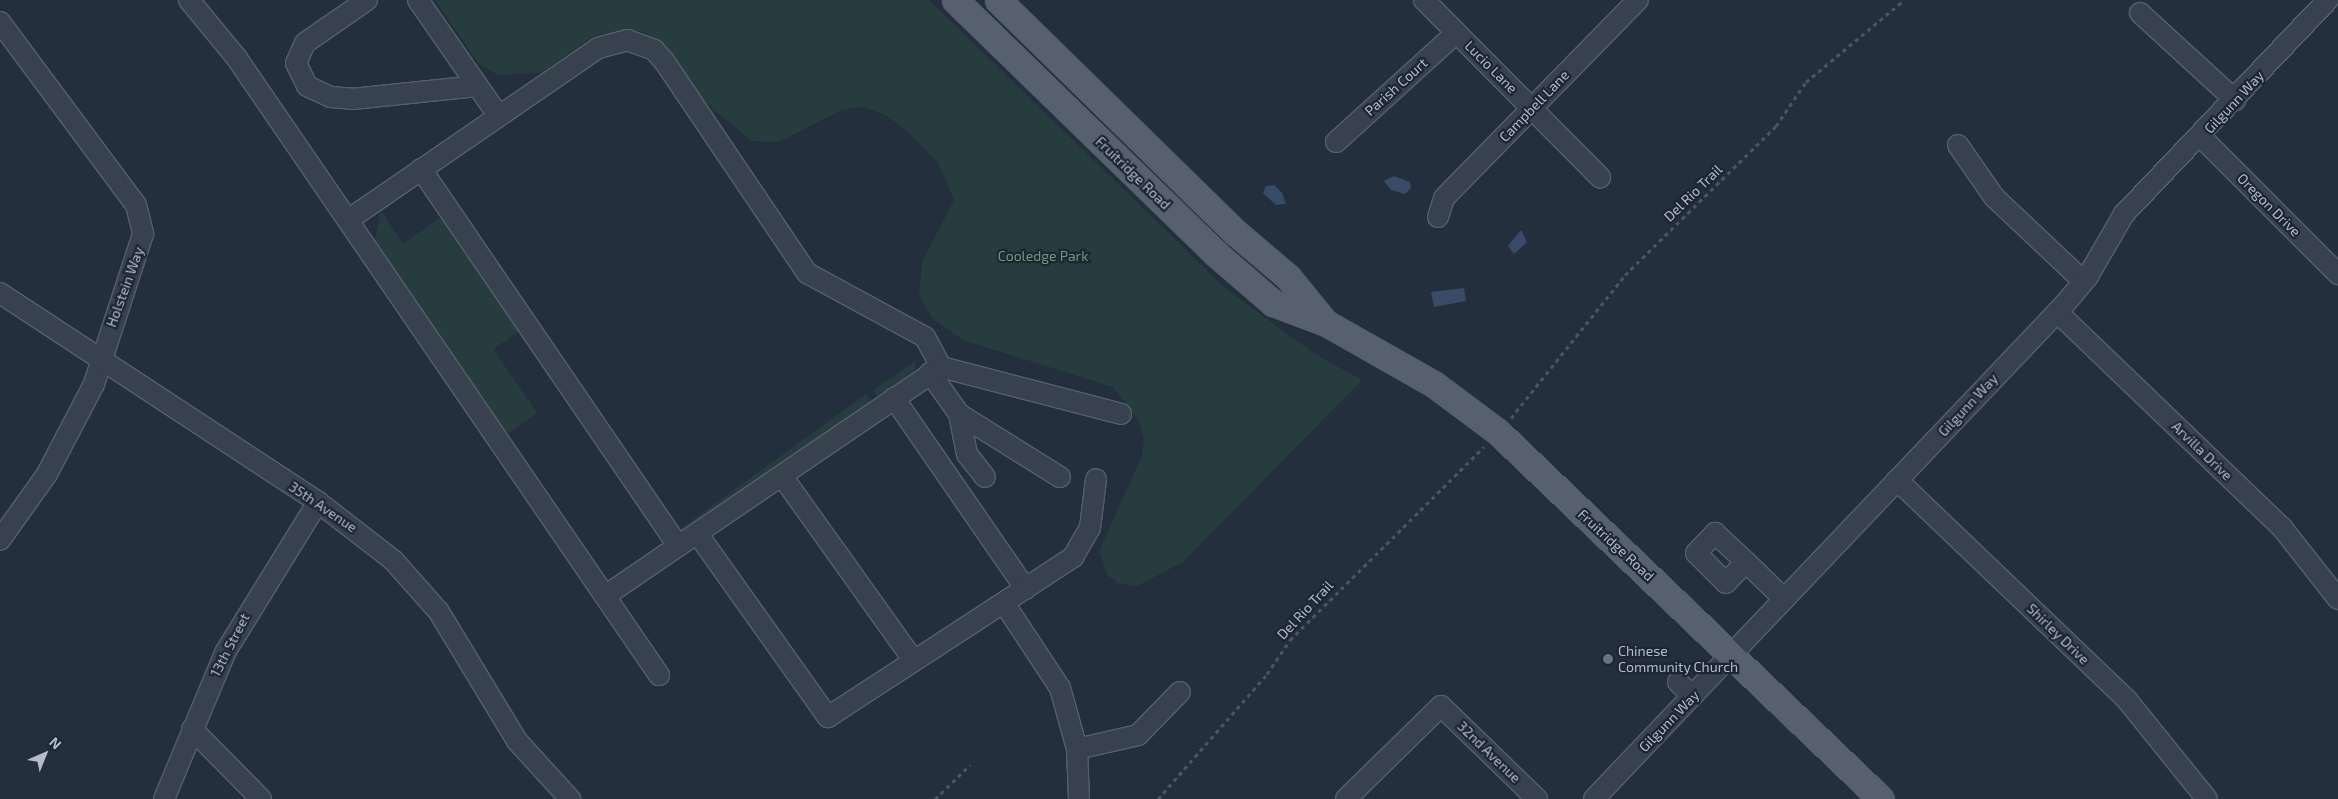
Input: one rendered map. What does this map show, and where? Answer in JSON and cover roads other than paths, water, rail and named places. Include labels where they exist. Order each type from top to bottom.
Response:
[{"type":"main road","name":"Fruitridge Road","points":[[955,0],[1215,253],[1273,303],[1326,323],[1435,385],[1494,429],[1732,654],[1881,799]]},
{"type":"main road","name":"Fruitridge Road","points":[[998,0],[1235,232],[1288,277],[1326,323]]},
{"type":"street","points":[[189,0],[236,57],[659,675]]},
{"type":"street","points":[[367,0],[305,43],[296,63],[307,86],[332,97],[352,99],[477,86]]},
{"type":"street","points":[[418,0],[498,115]]},
{"type":"street","name":"Lucio Lane","points":[[1424,0],[1600,177]]},
{"type":"street","name":"Campbell Lane","points":[[1438,217],[1444,198],[1638,0]]},
{"type":"street","name":"Gilgunn Way","points":[[1594,799],[1685,689],[1732,654],[2057,312],[2083,281],[2124,214],[2201,137],[2328,0]]},
{"type":"street","points":[[2140,13],[2235,100]]},
{"type":"street","name":"Holstein Way","points":[[0,22],[140,217],[141,249],[101,360],[72,430],[0,540]]},
{"type":"street","name":"Parish Court","points":[[1336,142],[1456,33]]},
{"type":"street","points":[[348,220],[498,115],[613,40],[627,40],[654,50],[807,273],[925,337],[936,370],[959,414],[967,454],[985,477]]},
{"type":"street","name":"Oregon Drive","points":[[2201,137],[2338,274]]},
{"type":"street","points":[[1958,145],[1994,197],[2083,281]]},
{"type":"street","points":[[422,169],[678,546]]},
{"type":"street","name":"35th Avenue","points":[[0,293],[367,536],[418,584],[458,641],[517,741],[570,799]]},
{"type":"street","name":"Arvilla Drive","points":[[2057,312],[2283,529],[2338,599]]},
{"type":"street","points":[[605,596],[936,370],[1121,414]]},
{"type":"street","points":[[894,398],[1026,589]]},
{"type":"street","points":[[959,414],[1060,477]]},
{"type":"street","points":[[782,476],[914,661]]},
{"type":"street","points":[[697,533],[828,717],[1062,566],[1082,546],[1090,528],[1096,479]]},
{"type":"street","name":"Shirley Drive","points":[[1897,480],[2127,700],[2207,799]]},
{"type":"street","name":"13th Street","points":[[164,799],[226,650],[318,502]]},
{"type":"street","points":[[1746,562],[1784,599]]},
{"type":"street","points":[[1004,603],[1060,688],[1077,749],[1079,799]]},
{"type":"street","points":[[1077,749],[1138,735],[1180,692]]},
{"type":"street","name":"32nd Avenue","points":[[1346,799],[1441,706],[1537,799]]},
{"type":"street","points":[[192,729],[261,799]]},
{"type":"water","points":[[1394,176],[1410,182],[1411,188],[1405,194],[1391,190],[1384,181]]},
{"type":"water","points":[[1274,185],[1282,193],[1286,204],[1276,205],[1263,193],[1266,186]]},
{"type":"water","points":[[1521,230],[1527,242],[1514,254],[1508,246]]},
{"type":"water","points":[[1464,288],[1466,301],[1434,307],[1431,292]]},
{"type":"place","name":"Chinese Community Church","points":[[1608,659]]},
{"type":"park label","name":"Cooledge Park","points":[[1043,256]]}]
